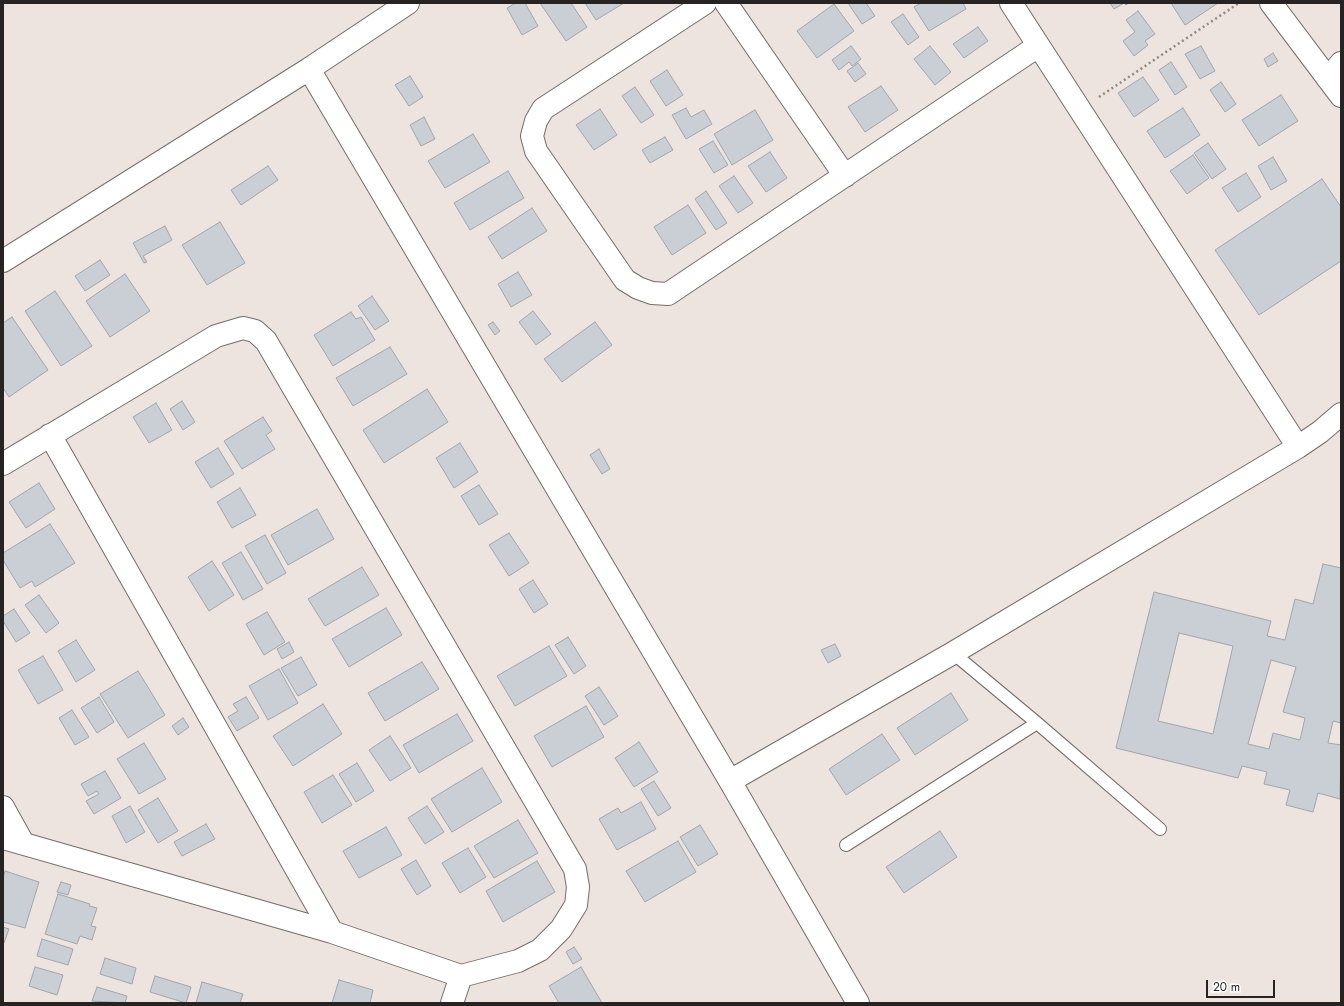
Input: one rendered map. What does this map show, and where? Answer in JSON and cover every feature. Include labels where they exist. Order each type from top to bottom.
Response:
[{"type":"street","points":[[3,261],[309,69],[408,3]]},
{"type":"street","points":[[705,3],[543,109],[536,121],[532,136],[536,151],[625,280],[638,288],[652,293],[668,294],[1038,46]]},
{"type":"street","points":[[726,3],[845,176]]},
{"type":"street","points":[[1011,3],[1298,447]]},
{"type":"street","points":[[1271,3],[1334,71],[1341,96]]},
{"type":"street","points":[[309,69],[730,781],[858,1003]]},
{"type":"street","points":[[3,464],[216,336],[243,328],[255,331],[266,341],[576,869],[578,887],[576,905],[562,929],[540,950],[518,961],[461,976],[332,932],[13,840],[3,806]]},
{"type":"street","points":[[730,781],[953,653],[1298,447],[1320,432],[1341,414]]},
{"type":"street","points":[[50,435],[332,932]]},
{"type":"street","points":[[452,1003],[461,976]]},
{"type":"lane","points":[[953,653],[1038,723],[1160,829]]},
{"type":"lane","points":[[846,845],[1038,723]]},
{"type":"path","points":[[1079,110],[1239,3]]},
{"type":"building","points":[[516,3],[525,3],[538,26],[522,35],[507,8]]},
{"type":"building","points":[[540,3],[571,3],[587,27],[566,41]]},
{"type":"building","points":[[585,3],[624,3],[596,20]]},
{"type":"building","points":[[848,3],[866,3],[875,16],[862,24]]},
{"type":"building","points":[[921,3],[963,3],[966,9],[929,31],[914,7]]},
{"type":"building","points":[[1110,3],[1124,3],[1114,9]]},
{"type":"building","points":[[1171,3],[1218,3],[1185,25]]},
{"type":"building","points":[[834,4],[854,31],[817,58],[797,31]]},
{"type":"building","points":[[1138,11],[1155,34],[1145,41],[1148,45],[1134,56],[1123,41],[1135,32],[1126,20]]},
{"type":"building","points":[[903,14],[919,37],[908,45],[891,22]]},
{"type":"building","points":[[978,27],[988,41],[964,58],[953,44]]},
{"type":"building","points":[[851,46],[861,59],[852,66],[849,62],[839,70],[832,60]]},
{"type":"building","points":[[930,46],[951,72],[935,85],[914,59]]},
{"type":"building","points":[[1201,46],[1215,71],[1200,79],[1185,54]]},
{"type":"building","points":[[1273,53],[1278,61],[1268,67],[1264,59]]},
{"type":"building","points":[[1171,62],[1187,87],[1175,95],[1159,70]]},
{"type":"building","points":[[858,63],[866,74],[855,82],[847,71]]},
{"type":"building","points":[[667,70],[683,95],[666,106],[650,81]]},
{"type":"building","points":[[410,76],[423,97],[409,106],[395,85]]},
{"type":"building","points":[[1143,77],[1159,100],[1134,117],[1118,93]]},
{"type":"building","points":[[1221,82],[1236,104],[1225,112],[1210,90]]},
{"type":"building","points":[[881,86],[898,110],[865,132],[848,107]]},
{"type":"building","points":[[635,87],[654,115],[641,123],[622,96]]},
{"type":"building","points":[[1281,95],[1298,121],[1259,146],[1242,120]]},
{"type":"building","points":[[686,108],[691,117],[704,110],[712,124],[686,139],[672,115]]},
{"type":"building","points":[[1183,108],[1200,135],[1165,158],[1147,131]]},
{"type":"building","points":[[600,109],[617,135],[594,150],[576,125]]},
{"type":"building","points":[[755,110],[773,140],[732,165],[714,134]]},
{"type":"building","points":[[424,117],[435,139],[421,146],[410,125]]},
{"type":"building","points":[[473,134],[490,162],[445,188],[428,161]]},
{"type":"building","points":[[665,137],[673,150],[650,163],[642,150]]},
{"type":"building","points":[[713,141],[728,165],[714,173],[699,149]]},
{"type":"building","points":[[1208,143],[1226,169],[1212,179],[1194,153]]},
{"type":"building","points":[[770,152],[787,178],[766,192],[748,166]]},
{"type":"building","points":[[1193,155],[1209,178],[1187,194],[1170,171]]},
{"type":"building","points":[[1273,157],[1287,181],[1271,190],[1258,166]]},
{"type":"building","points":[[268,166],[278,180],[241,205],[231,190]]},
{"type":"building","points":[[508,171],[524,198],[470,230],[454,203]]},
{"type":"building","points":[[1246,173],[1261,197],[1238,212],[1222,188]]},
{"type":"building","points":[[734,176],[753,203],[738,213],[719,186]]},
{"type":"building","points":[[1322,179],[1341,207],[1341,261],[1259,315],[1215,250]]},
{"type":"building","points":[[706,191],[727,223],[716,230],[695,199]]},
{"type":"building","points":[[688,205],[706,233],[672,255],[654,227]]},
{"type":"building","points":[[532,208],[547,231],[502,259],[488,237]]},
{"type":"building","points":[[220,222],[245,263],[207,285],[182,245]]},
{"type":"building","points":[[165,226],[172,240],[143,256],[147,262],[144,263],[133,243]]},
{"type":"building","points":[[100,260],[110,275],[85,291],[75,276]]},
{"type":"building","points":[[518,272],[532,295],[511,307],[498,284]]},
{"type":"building","points":[[125,274],[150,311],[110,337],[86,301]]},
{"type":"building","points":[[55,291],[92,346],[61,366],[25,311]]},
{"type":"building","points":[[372,296],[389,321],[375,330],[358,306]]},
{"type":"building","points":[[533,311],[551,334],[536,345],[519,322]]},
{"type":"building","points":[[351,312],[356,319],[361,317],[375,340],[333,366],[314,335]]},
{"type":"building","points":[[12,317],[48,370],[9,397],[3,388],[3,323]]},
{"type":"building","points":[[493,322],[500,331],[495,335],[488,325]]},
{"type":"building","points":[[595,322],[612,345],[562,382],[544,359]]},
{"type":"building","points":[[390,347],[407,374],[353,406],[336,378]]},
{"type":"building","points":[[427,389],[448,422],[384,463],[363,430]]},
{"type":"building","points":[[182,401],[195,422],[183,430],[170,409]]},
{"type":"building","points":[[156,403],[172,430],[149,443],[133,417]]},
{"type":"building","points":[[263,417],[272,431],[266,435],[275,449],[242,469],[224,441]]},
{"type":"building","points":[[460,443],[478,472],[454,488],[436,458]]},
{"type":"building","points":[[218,448],[234,474],[211,488],[195,462]]},
{"type":"building","points":[[599,449],[610,469],[602,474],[590,455]]},
{"type":"building","points":[[39,483],[55,509],[26,528],[9,502]]},
{"type":"building","points":[[479,485],[498,514],[479,525],[461,496]]},
{"type":"building","points":[[240,488],[256,515],[232,528],[217,502]]},
{"type":"building","points":[[317,509],[334,539],[288,565],[271,535]]},
{"type":"building","points":[[50,524],[75,563],[35,587],[32,581],[20,588],[3,560],[3,553]]},
{"type":"building","points":[[509,533],[529,563],[509,576],[489,545]]},
{"type":"building","points":[[265,535],[286,573],[267,584],[245,546]]},
{"type":"building","points":[[241,552],[263,589],[243,600],[222,563]]},
{"type":"building","points":[[212,561],[234,595],[209,611],[188,577]]},
{"type":"building","points":[[1323,564],[1341,568],[1341,723],[1333,721],[1328,743],[1341,745],[1340,799],[1318,793],[1313,812],[1286,805],[1290,790],[1264,784],[1267,772],[1242,766],[1238,778],[1116,748],[1154,592],[1271,621],[1267,636],[1285,640],[1295,599],[1313,604]],"holes":[[[1179,633],[1233,646],[1213,734],[1158,721]],[[1271,660],[1296,667],[1283,712],[1305,718],[1300,740],[1273,733],[1269,749],[1248,744]]]},
{"type":"building","points":[[362,567],[379,595],[325,626],[308,599]]},
{"type":"building","points":[[533,580],[548,604],[534,613],[519,589]]},
{"type":"building","points":[[39,595],[59,623],[46,633],[25,605]]},
{"type":"building","points":[[386,608],[402,635],[349,667],[332,639]]},
{"type":"building","points":[[14,609],[30,633],[16,642],[3,621],[3,616]]},
{"type":"building","points":[[267,612],[285,642],[264,655],[246,624]]},
{"type":"building","points":[[568,637],[586,666],[574,674],[555,645]]},
{"type":"building","points":[[76,640],[95,670],[76,682],[58,651]]},
{"type":"building","points":[[289,642],[294,652],[282,659],[277,649]]},
{"type":"building","points":[[835,644],[841,656],[828,663],[821,650]]},
{"type":"building","points":[[549,646],[567,676],[515,706],[497,676]]},
{"type":"building","points":[[43,656],[63,690],[38,704],[18,670]]},
{"type":"building","points":[[301,657],[317,685],[298,696],[281,668]]},
{"type":"building","points":[[422,662],[439,689],[385,721],[368,693]]},
{"type":"building","points":[[279,669],[298,703],[268,720],[249,686]]},
{"type":"building","points":[[138,671],[165,715],[128,738],[100,694]]},
{"type":"building","points":[[599,687],[618,716],[604,725],[585,696]]},
{"type":"building","points":[[951,693],[968,720],[915,755],[897,728]]},
{"type":"building","points":[[99,697],[114,722],[97,733],[81,708]]},
{"type":"building","points":[[246,697],[259,718],[237,731],[228,717],[238,711],[233,704]]},
{"type":"building","points":[[323,704],[342,734],[293,766],[273,736]]},
{"type":"building","points":[[586,706],[604,737],[552,767],[534,736]]},
{"type":"building","points":[[72,710],[89,737],[75,745],[59,718]]},
{"type":"building","points":[[457,714],[473,741],[419,773],[403,745]]},
{"type":"building","points":[[183,718],[189,727],[178,735],[172,726]]},
{"type":"building","points":[[882,734],[900,760],[846,795],[829,769]]},
{"type":"building","points":[[390,736],[411,768],[390,781],[369,750]]},
{"type":"building","points":[[639,742],[658,772],[634,787],[615,758]]},
{"type":"building","points":[[144,743],[166,779],[139,794],[117,759]]},
{"type":"building","points":[[357,763],[374,791],[356,802],[339,774]]},
{"type":"building","points":[[482,768],[502,802],[452,832],[431,799]]},
{"type":"building","points":[[105,771],[121,798],[94,814],[86,801],[99,794],[97,791],[88,796],[81,784]]},
{"type":"building","points":[[333,775],[352,805],[322,823],[304,792]]},
{"type":"building","points":[[654,781],[671,808],[658,816],[641,789]]},
{"type":"building","points":[[158,798],[178,831],[158,843],[138,810]]},
{"type":"building","points":[[641,802],[656,829],[617,850],[599,819],[618,808],[621,813]]},
{"type":"building","points":[[130,806],[145,832],[126,843],[112,816]]},
{"type":"building","points":[[427,806],[444,832],[425,844],[408,818]]},
{"type":"building","points":[[518,820],[538,853],[494,878],[474,846]]},
{"type":"building","points":[[206,824],[215,839],[182,856],[174,842]]},
{"type":"building","points":[[700,825],[718,854],[698,866],[680,837]]},
{"type":"building","points":[[386,827],[402,855],[359,878],[343,851]]},
{"type":"building","points":[[940,831],[957,857],[904,893],[886,867]]},
{"type":"building","points":[[678,841],[696,872],[645,902],[626,871]]},
{"type":"building","points":[[468,848],[486,877],[460,893],[442,863]]},
{"type":"building","points":[[416,860],[431,886],[417,895],[401,869]]},
{"type":"building","points":[[537,861],[555,892],[503,922],[486,891]]},
{"type":"building","points":[[5,871],[39,882],[25,928],[3,922],[3,878]]},
{"type":"building","points":[[61,882],[71,885],[68,895],[57,892]]},
{"type":"building","points":[[58,894],[90,904],[89,906],[97,908],[91,926],[96,927],[92,940],[80,936],[77,944],[45,934]]},
{"type":"building","points":[[3,927],[9,929],[4,943],[3,943]]},
{"type":"building","points":[[42,939],[73,949],[68,965],[37,956]]},
{"type":"building","points":[[574,947],[582,959],[573,964],[566,952]]},
{"type":"building","points":[[105,958],[136,968],[132,984],[100,974]]},
{"type":"building","points":[[35,967],[63,975],[57,995],[29,986]]},
{"type":"building","points":[[581,967],[602,1003],[559,1003],[549,986]]},
{"type":"building","points":[[155,976],[191,987],[186,1003],[150,992]]},
{"type":"building","points":[[339,980],[373,990],[370,1003],[332,1003]]},
{"type":"building","points":[[202,982],[243,994],[240,1003],[196,1003]]},
{"type":"building","points":[[97,987],[127,996],[125,1003],[92,1001]]}]
